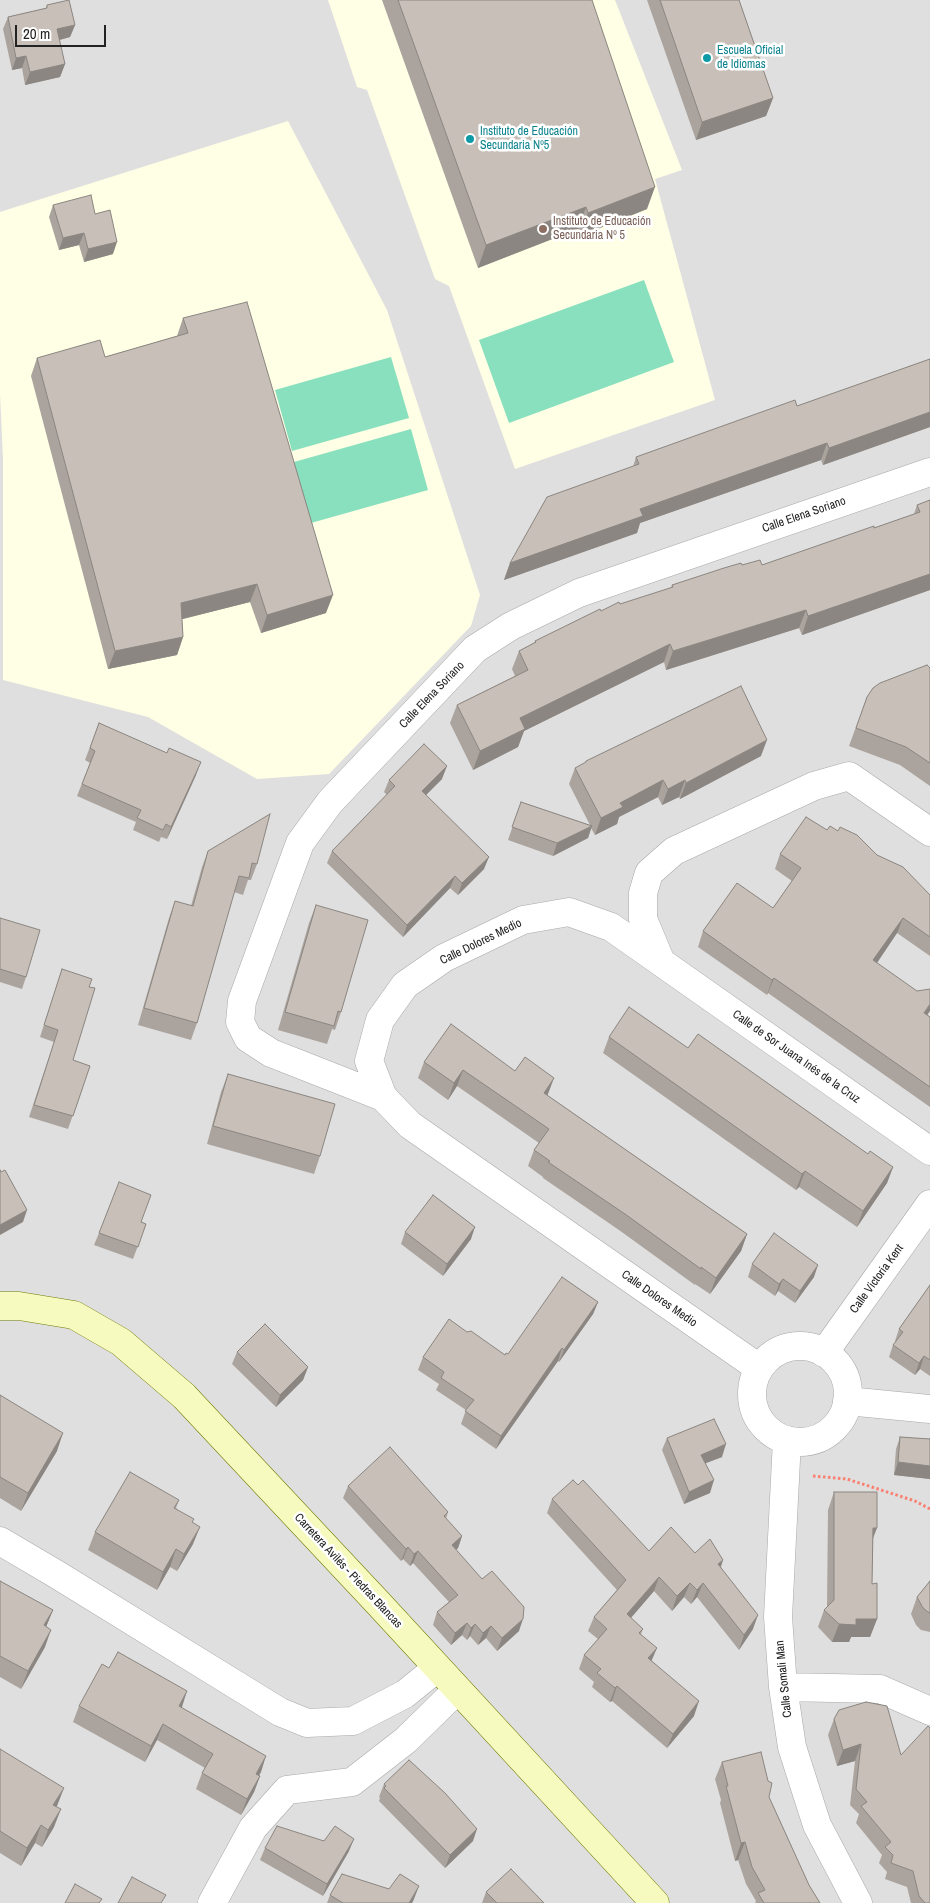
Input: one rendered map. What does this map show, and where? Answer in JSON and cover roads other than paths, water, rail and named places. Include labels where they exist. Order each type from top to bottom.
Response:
[{"type":"street","name":"Calle Elena Soriano","points":[[383,1097],[271,1053],[248,1038],[240,1022],[242,1001],[300,843],[330,802],[475,649],[511,626],[578,593],[930,472]]},
{"type":"street","points":[[661,962],[643,919],[643,893],[648,873],[674,851],[814,786],[849,776],[930,832]]},
{"type":"street","name":"Calle Dolores Medio","points":[[661,962],[611,928],[568,912],[523,920],[444,958],[405,985],[380,1020],[369,1061],[383,1097],[410,1125],[759,1368]]},
{"type":"street","name":"Calle de Sor Juana Inés de la Cruz","points":[[661,962],[930,1152]]},
{"type":"street","name":"Calle Victoria Kent","points":[[824,1353],[930,1204]]},
{"type":"street","name":"Carretera Avilés - Piedras Blancas","points":[[0,1306],[19,1306],[74,1315],[120,1342],[184,1396],[655,1903]]},
{"type":"street","points":[[792,1346],[816,1349],[824,1353],[836,1363],[844,1375],[848,1392],[842,1417],[830,1432],[815,1440],[802,1442],[780,1438],[766,1429],[756,1416],[751,1395],[752,1383],[759,1368],[777,1352],[792,1346]]},
{"type":"street","points":[[847,1401],[930,1408]]},
{"type":"street","name":"Calle Somali Man","points":[[787,1440],[778,1617],[783,1687],[792,1747],[817,1825],[858,1903]]},
{"type":"street","points":[[0,1541],[280,1712],[308,1723],[353,1721],[405,1694],[438,1668]]},
{"type":"street","points":[[783,1687],[880,1689],[930,1711]]},
{"type":"street","points":[[212,1903],[253,1828],[287,1790],[352,1782],[406,1740],[457,1690]]},
{"type":"place","name":"Escuela Oficial de Idiomas","points":[[707,58]]},
{"type":"place","name":"Instituto de Educación Secundaria Nº5","points":[[470,139]]},
{"type":"place","name":"Instituto de Educación Secundaria Nº 5","points":[[543,229]]}]
